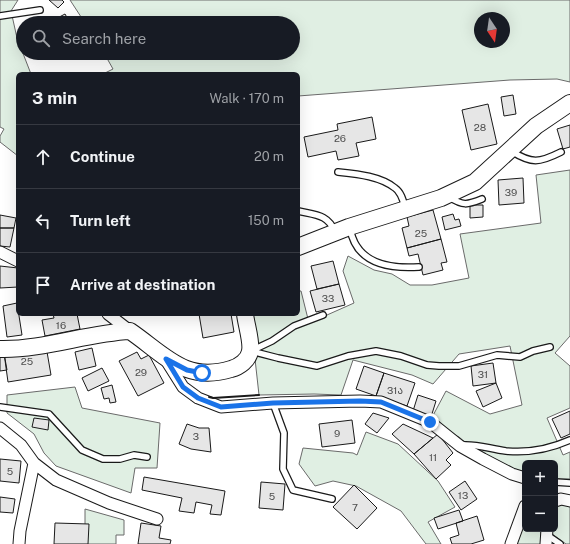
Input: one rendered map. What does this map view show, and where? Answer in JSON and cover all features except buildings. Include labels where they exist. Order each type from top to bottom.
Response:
[{"type":"street","points":[[300,246],[342,229],[448,196],[475,182],[536,126],[570,103]]},
{"type":"street","points":[[0,252],[16,260]]},
{"type":"street","points":[[111,316],[166,359],[187,370],[202,373],[219,373],[236,368],[246,360],[250,350],[245,316]]},
{"type":"street","points":[[0,350],[40,346],[113,332],[130,331]]},
{"type":"street","points":[[166,359],[183,387],[198,398],[221,407],[273,403],[381,402],[430,422],[460,446],[512,474],[522,477]]},
{"type":"street","points":[[0,428],[21,445],[34,463],[56,480],[109,503],[157,519]]},
{"type":"street","points":[[20,544],[20,531],[34,463]]},
{"type":"street","points":[[558,500],[561,499],[570,501]]},
{"type":"street","points":[[510,544],[522,514]]},
{"type":"lane","points":[[0,16],[40,10]]},
{"type":"lane","points":[[509,150],[526,160],[537,161],[549,158],[561,152]]},
{"type":"lane","points":[[338,172],[361,174],[396,188],[401,195],[406,209]]},
{"type":"lane","points":[[448,196],[459,204],[469,204],[482,199]]},
{"type":"lane","points":[[300,212],[325,218],[342,229],[352,239],[363,255],[372,262],[400,268],[419,267]]},
{"type":"lane","points":[[250,350],[272,341],[294,326],[323,315]]},
{"type":"lane","points":[[250,350],[278,358],[317,366],[348,356],[376,351],[401,356],[428,365],[459,366],[498,355],[520,357],[533,351],[550,347]]},
{"type":"lane","points":[[273,403],[284,433],[283,469],[293,490],[332,499]]},
{"type":"lane","points":[[0,407],[49,414],[82,450],[103,459],[120,459],[134,455],[148,457]]},
{"type":"lane","points":[[460,446],[475,444],[506,451],[530,450],[553,447],[570,440]]},
{"type":"lane","points":[[558,482],[570,483]]},
{"type":"lane","points":[[547,536],[560,544]]},
{"type":"green space","points":[[0,0],[18,0],[11,11],[16,34],[16,60],[26,60],[30,72],[16,72],[16,154],[0,142],[0,136],[4,129],[0,127]]},
{"type":"green space","points":[[70,0],[570,0],[570,82],[557,79],[510,80],[300,96],[300,72],[107,72],[113,69],[108,60],[300,60],[300,16],[80,16]]},
{"type":"green space","points":[[570,170],[570,336],[555,353],[570,366],[570,408],[547,418],[563,455],[570,452],[570,479],[558,479],[558,460],[522,460],[522,473],[480,455],[459,437],[429,423],[446,391],[490,414],[522,405],[510,346],[459,354],[433,384],[412,375],[353,360],[341,395],[259,395],[250,316],[300,316],[300,291],[309,323],[354,303],[343,271],[348,256],[374,270],[392,274],[410,285],[432,285],[469,278],[460,234],[541,223],[536,175]]},
{"type":"green space","points":[[75,387],[82,408],[160,423],[157,468],[135,468],[131,493],[56,466],[44,453],[34,434],[7,413],[7,395]]},
{"type":"green space","points":[[366,432],[398,444],[438,481],[455,507],[428,522],[441,544],[426,544],[401,511],[356,486],[333,481],[315,486],[299,464],[303,448],[353,453],[357,455]]},
{"type":"green space","points":[[558,505],[570,505],[570,544],[566,544],[549,532],[558,532]]},
{"type":"green space","points":[[85,509],[124,520],[124,535],[116,535],[116,544],[85,544]]},
{"type":"green space","points":[[522,527],[522,532],[541,532],[541,544],[516,544]]},
{"type":"wall","points":[[209,397],[259,395]]},
{"type":"route","points":[[202,373],[187,370],[166,359],[183,387],[198,398],[221,407],[273,403],[381,402],[430,422]]}]
